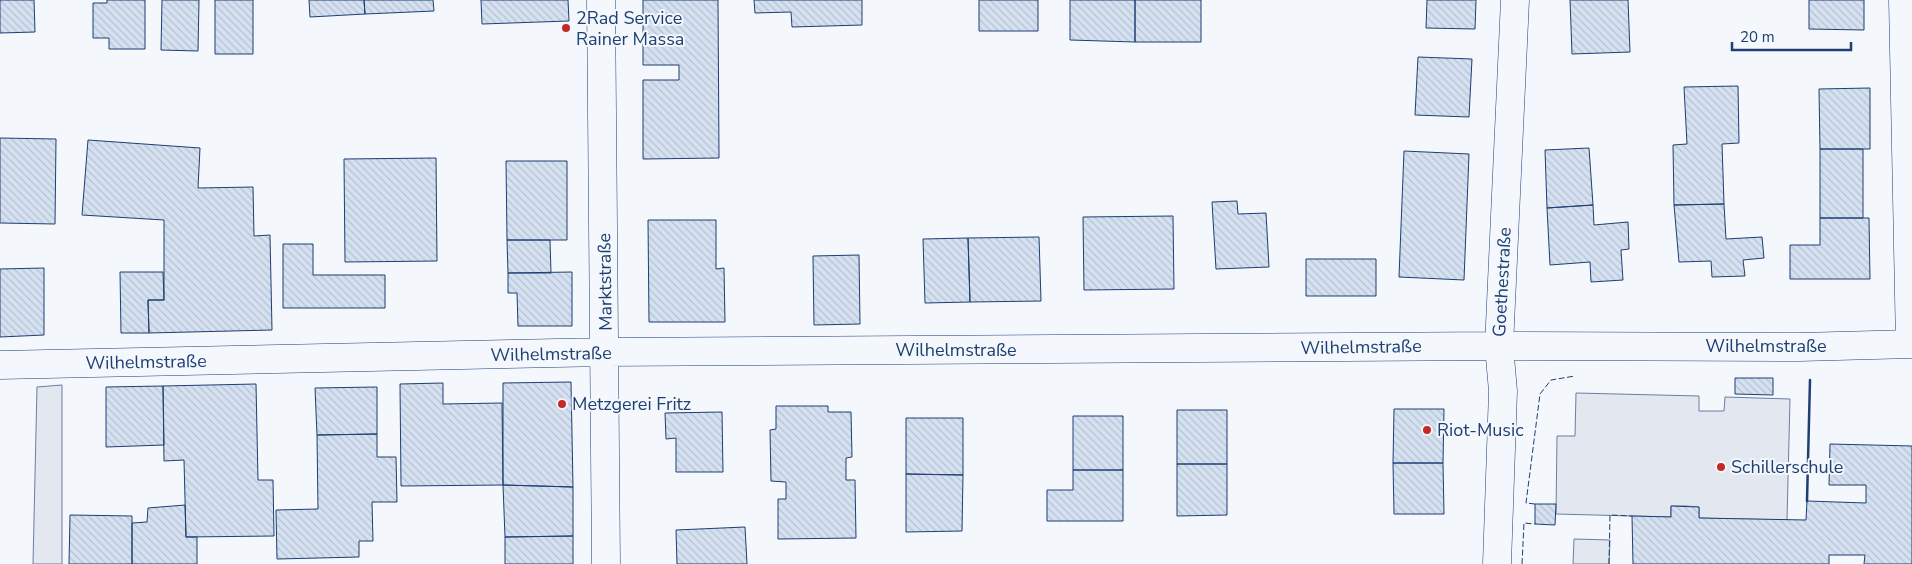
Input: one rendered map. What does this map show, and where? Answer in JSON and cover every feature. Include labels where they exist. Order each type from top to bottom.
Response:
[{"type":"street","name":"Marktstraße","points":[[601,0],[606,564]]},
{"type":"street","name":"Goethestraße","points":[[1496,564],[1504,391],[1499,346],[1515,0]]},
{"type":"street","points":[[1903,0],[1911,344]]},
{"type":"street","name":"Wilhelmstraße","points":[[0,365],[605,352],[1499,346],[1800,347],[1911,344]]},
{"type":"shaded area","points":[[62,385],[62,564],[33,564],[37,387]]},
{"type":"shaded area","points":[[1576,393],[1699,396],[1699,411],[1724,411],[1725,397],[1790,399],[1787,520],[1699,518],[1699,507],[1686,506],[1671,506],[1671,517],[1556,514],[1557,436],[1575,436]]},
{"type":"shaded area","points":[[1574,539],[1610,540],[1609,564],[1573,564]]},
{"type":"building","points":[[0,0],[34,0],[35,32],[0,33]]},
{"type":"building","points":[[107,0],[145,0],[145,49],[109,49],[109,38],[93,38],[93,3],[107,3]]},
{"type":"building","points":[[162,0],[199,0],[198,51],[161,50]]},
{"type":"building","points":[[215,0],[253,0],[253,54],[215,54]]},
{"type":"building","points":[[309,0],[364,0],[365,14],[310,17]]},
{"type":"building","points":[[364,0],[433,0],[434,11],[365,14]]},
{"type":"building","points":[[481,0],[568,0],[569,21],[482,24]]},
{"type":"building","points":[[643,0],[718,0],[719,158],[643,159],[643,80],[679,80],[679,65],[643,65]]},
{"type":"building","points":[[754,0],[862,0],[862,25],[792,27],[791,12],[755,13]]},
{"type":"building","points":[[979,0],[1038,0],[1038,31],[979,31]]},
{"type":"building","points":[[1070,0],[1135,0],[1135,42],[1070,40]]},
{"type":"building","points":[[1135,0],[1201,0],[1201,42],[1135,42]]},
{"type":"building","points":[[1427,0],[1476,0],[1475,29],[1426,28]]},
{"type":"building","points":[[1570,0],[1628,0],[1630,52],[1572,54]]},
{"type":"building","points":[[1809,0],[1864,0],[1864,30],[1809,29]]},
{"type":"building","points":[[1418,57],[1472,59],[1469,117],[1415,115]]},
{"type":"building","points":[[1738,86],[1739,143],[1722,144],[1724,204],[1674,205],[1673,145],[1687,144],[1684,87]]},
{"type":"building","points":[[1870,88],[1870,149],[1820,149],[1819,89]]},
{"type":"building","points":[[0,138],[56,139],[55,224],[0,223]]},
{"type":"building","points":[[88,140],[200,148],[198,188],[253,187],[254,236],[270,235],[272,330],[149,333],[148,300],[164,300],[164,220],[82,215]]},
{"type":"building","points":[[1589,148],[1593,205],[1547,208],[1545,150]]},
{"type":"building","points":[[1820,149],[1863,149],[1863,218],[1820,218]]},
{"type":"building","points":[[1404,151],[1469,154],[1464,280],[1399,277]]},
{"type":"building","points":[[436,158],[437,261],[345,262],[344,159]]},
{"type":"building","points":[[506,161],[567,161],[567,240],[507,240]]},
{"type":"building","points":[[1237,201],[1238,214],[1266,213],[1269,267],[1216,269],[1212,202]]},
{"type":"building","points":[[1724,204],[1726,239],[1762,237],[1764,258],[1743,260],[1745,276],[1712,277],[1711,261],[1679,262],[1674,205]]},
{"type":"building","points":[[1593,205],[1594,225],[1628,222],[1629,249],[1621,250],[1623,280],[1591,282],[1590,262],[1550,265],[1547,208]]},
{"type":"building","points":[[1173,216],[1174,289],[1084,290],[1083,217]]},
{"type":"building","points":[[1820,218],[1869,218],[1870,279],[1790,279],[1790,245],[1820,245]]},
{"type":"building","points":[[648,220],[716,220],[716,269],[724,268],[725,322],[649,322]]},
{"type":"building","points":[[1039,237],[1041,301],[970,302],[968,238]]},
{"type":"building","points":[[968,238],[970,302],[925,303],[923,239]]},
{"type":"building","points":[[507,240],[550,240],[551,273],[508,273]]},
{"type":"building","points":[[283,244],[313,244],[313,275],[385,275],[385,308],[283,308]]},
{"type":"building","points":[[859,255],[860,324],[814,325],[813,256]]},
{"type":"building","points":[[1306,259],[1376,259],[1376,296],[1306,296]]},
{"type":"building","points":[[44,268],[44,335],[0,337],[0,269]]},
{"type":"building","points":[[120,272],[163,272],[164,300],[148,300],[149,333],[121,333]]},
{"type":"building","points":[[572,272],[572,326],[518,326],[517,293],[508,293],[508,273]]},
{"type":"building","points":[[1735,378],[1773,378],[1773,395],[1735,394]]},
{"type":"building","points":[[571,382],[573,487],[503,485],[503,383]]},
{"type":"building","points":[[443,383],[443,404],[502,403],[503,485],[401,486],[400,384]]},
{"type":"building","points":[[256,384],[258,480],[273,480],[274,536],[186,537],[184,460],[164,461],[163,386]]},
{"type":"building","points":[[163,386],[164,445],[106,447],[106,387]]},
{"type":"building","points":[[377,387],[377,434],[317,435],[315,388]]},
{"type":"building","points":[[776,406],[828,406],[828,412],[851,412],[852,457],[846,458],[846,480],[855,480],[856,538],[778,539],[778,499],[786,499],[786,482],[771,481],[770,430],[776,429]]},
{"type":"building","points":[[1394,409],[1444,409],[1443,463],[1393,463]]},
{"type":"building","points":[[1177,410],[1227,410],[1227,464],[1177,464]]},
{"type":"building","points":[[722,412],[723,472],[676,472],[676,438],[666,439],[665,413]]},
{"type":"building","points":[[1073,416],[1123,416],[1123,470],[1073,470]]},
{"type":"building","points":[[906,418],[963,418],[963,475],[906,474]]},
{"type":"building","points":[[377,434],[377,457],[396,457],[397,502],[372,502],[373,541],[359,541],[359,557],[277,559],[276,510],[318,509],[317,435]]},
{"type":"building","points":[[1830,444],[1912,446],[1912,564],[1864,564],[1865,555],[1829,555],[1829,564],[1633,564],[1632,516],[1671,517],[1671,506],[1699,507],[1699,518],[1806,520],[1807,501],[1866,503],[1866,485],[1829,485]]},
{"type":"building","points":[[1393,463],[1443,463],[1444,514],[1394,514]]},
{"type":"building","points":[[1177,464],[1227,464],[1227,515],[1177,516]]},
{"type":"building","points":[[1073,470],[1123,470],[1123,521],[1047,521],[1047,490],[1073,490]]},
{"type":"building","points":[[906,474],[963,475],[962,531],[906,532]]},
{"type":"building","points":[[503,485],[573,487],[573,536],[505,537]]},
{"type":"building","points":[[1535,504],[1556,504],[1555,525],[1535,524]]},
{"type":"building","points":[[185,505],[186,537],[197,537],[197,564],[132,564],[132,523],[147,522],[148,508]]},
{"type":"building","points":[[70,515],[132,516],[132,564],[69,564]]},
{"type":"building","points":[[745,527],[747,564],[677,564],[676,530]]},
{"type":"building","points":[[573,536],[573,564],[505,564],[505,537]]},
{"type":"fence","points":[[1535,504],[1526,503],[1540,394],[1551,380],[1575,376]]},
{"type":"fence","points":[[1609,564],[1610,515],[1632,516]]},
{"type":"fence","points":[[1522,564],[1524,523],[1535,524]]},
{"type":"wall","points":[[1807,501],[1810,380]]},
{"type":"place","name":"2Rad Service Rainer Massa","points":[[566,28]]},
{"type":"place","name":"Metzgerei Fritz","points":[[562,404]]},
{"type":"place","name":"Riot-Music","points":[[1427,430]]},
{"type":"place","name":"Schillerschule","points":[[1721,467]]}]
